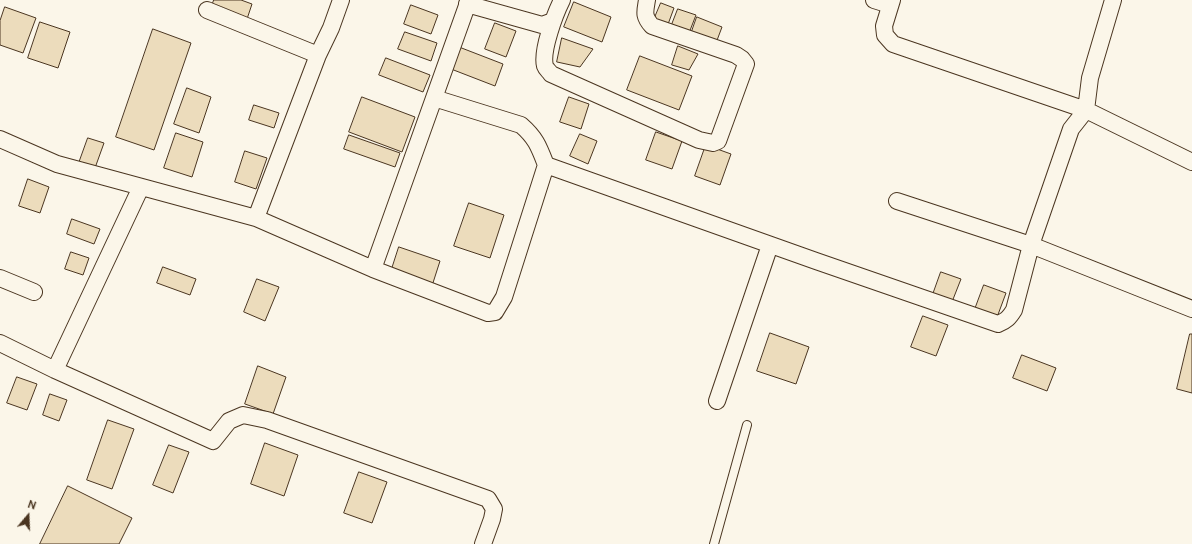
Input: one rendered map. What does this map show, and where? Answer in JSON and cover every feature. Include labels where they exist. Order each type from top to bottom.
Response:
[{"type":"street","points":[[256,218],[318,55],[331,28],[341,0]]},
{"type":"street","points":[[562,0],[553,21],[545,58],[545,68],[551,74],[699,140],[713,143],[718,141],[746,64],[736,55],[652,26],[647,21],[644,11],[647,0]]},
{"type":"street","points":[[874,0],[891,3],[884,26],[885,35],[893,44],[1086,110],[1192,162]]},
{"type":"street","points":[[546,165],[998,324],[1005,322],[1014,310],[1031,245],[1071,129],[1086,110],[1090,78],[1113,0]]},
{"type":"street","points":[[373,269],[468,2],[542,25],[553,21]]},
{"type":"street","points":[[207,10],[318,55]]},
{"type":"street","points":[[0,139],[57,164],[256,218],[373,269],[488,313],[495,312],[504,297],[546,165],[539,145],[521,125],[434,98]]},
{"type":"street","points":[[55,370],[141,187]]},
{"type":"street","points":[[896,201],[1031,245],[1192,309]]},
{"type":"street","points":[[717,401],[770,245]]},
{"type":"street","points":[[0,278],[34,292]]},
{"type":"street","points":[[0,343],[55,370],[213,441],[229,421],[243,415],[249,416],[267,420],[488,499],[494,509],[483,544]]},
{"type":"lane","points":[[714,544],[747,425]]},
{"type":"building","points":[[214,0],[241,0],[252,4],[247,19],[212,6]]},
{"type":"building","points":[[574,2],[611,17],[602,42],[564,27]]},
{"type":"building","points":[[661,3],[674,8],[667,27],[653,22]]},
{"type":"building","points":[[411,5],[438,15],[431,34],[404,24]]},
{"type":"building","points":[[5,7],[36,18],[23,53],[0,45],[0,21]]},
{"type":"building","points":[[678,9],[696,15],[689,33],[671,27]]},
{"type":"building","points":[[697,17],[722,27],[716,43],[691,34]]},
{"type":"building","points":[[40,22],[70,32],[58,68],[28,58]]},
{"type":"building","points":[[495,23],[516,31],[506,57],[485,49]]},
{"type":"building","points":[[153,29],[191,43],[154,150],[116,137]]},
{"type":"building","points":[[405,32],[437,43],[431,61],[398,49]]},
{"type":"building","points":[[562,38],[593,49],[580,67],[557,62]]},
{"type":"building","points":[[678,46],[698,54],[689,70],[672,65]]},
{"type":"building","points":[[459,47],[503,64],[495,86],[451,69]]},
{"type":"building","points":[[640,56],[692,76],[679,110],[627,90]]},
{"type":"building","points":[[386,58],[430,75],[423,92],[379,75]]},
{"type":"building","points":[[187,88],[211,97],[199,133],[174,124]]},
{"type":"building","points":[[362,97],[415,117],[402,152],[349,132]]},
{"type":"building","points":[[569,97],[589,104],[581,129],[560,122]]},
{"type":"building","points":[[254,105],[279,113],[274,128],[249,120]]},
{"type":"building","points":[[656,132],[682,141],[672,169],[646,160]]},
{"type":"building","points":[[176,133],[203,142],[192,177],[164,168]]},
{"type":"building","points":[[580,134],[597,141],[588,164],[570,156]]},
{"type":"building","points":[[349,135],[400,153],[395,167],[344,149]]},
{"type":"building","points":[[88,138],[104,143],[95,168],[79,163]]},
{"type":"building","points":[[706,145],[731,154],[720,185],[695,176]]},
{"type":"building","points":[[245,151],[267,158],[256,189],[235,182]]},
{"type":"building","points":[[28,179],[49,187],[40,213],[19,206]]},
{"type":"building","points":[[469,203],[504,215],[490,258],[454,246]]},
{"type":"building","points":[[72,219],[100,229],[94,244],[67,234]]},
{"type":"building","points":[[399,247],[440,261],[431,289],[390,275]]},
{"type":"building","points":[[71,252],[89,258],[83,275],[65,269]]},
{"type":"building","points":[[163,267],[196,279],[190,295],[157,283]]},
{"type":"building","points":[[941,272],[961,279],[950,307],[931,300]]},
{"type":"building","points":[[257,279],[279,287],[265,321],[244,312]]},
{"type":"building","points":[[984,285],[1006,293],[996,320],[974,312]]},
{"type":"building","points":[[923,316],[948,325],[936,356],[911,347]]},
{"type":"building","points":[[770,333],[809,347],[796,384],[757,371]]},
{"type":"building","points":[[1190,334],[1192,334],[1192,393],[1177,389]]},
{"type":"building","points":[[1022,355],[1056,368],[1047,391],[1013,378]]},
{"type":"building","points":[[258,366],[286,377],[273,414],[245,404]]},
{"type":"building","points":[[17,377],[37,384],[27,410],[7,403]]},
{"type":"building","points":[[50,394],[67,400],[59,421],[43,415]]},
{"type":"building","points":[[108,420],[134,429],[112,489],[87,480]]},
{"type":"building","points":[[265,443],[298,455],[284,496],[251,484]]},
{"type":"building","points":[[169,445],[189,452],[173,493],[153,485]]},
{"type":"building","points":[[359,472],[387,482],[372,523],[344,513]]},
{"type":"building","points":[[68,486],[132,518],[119,544],[40,544]]}]
